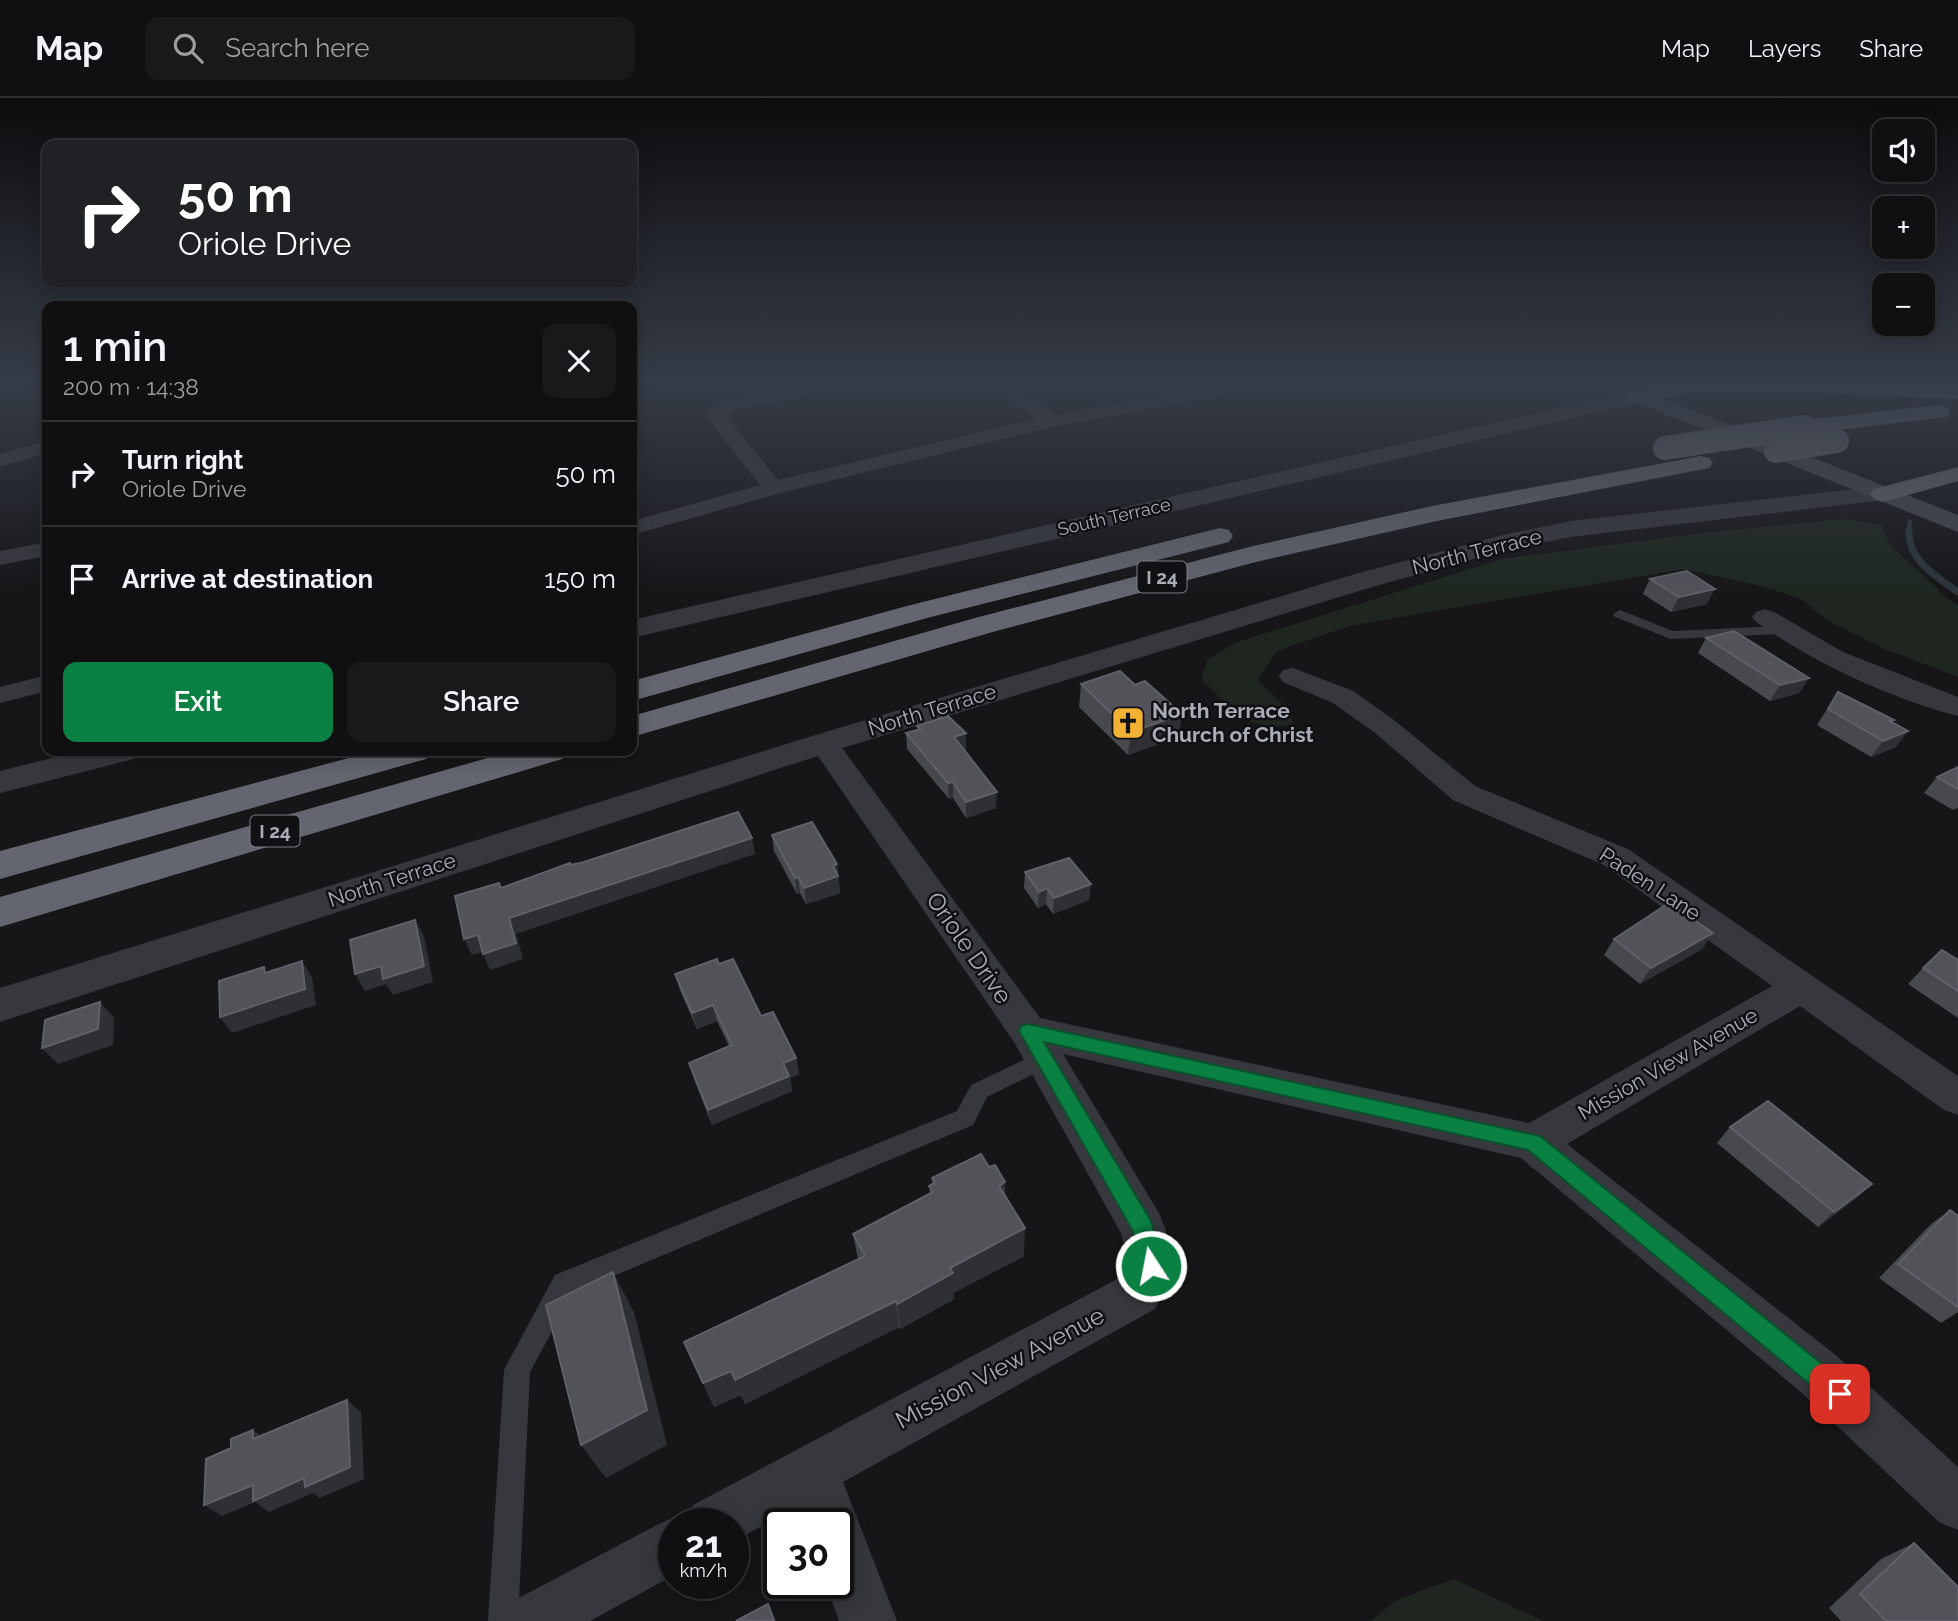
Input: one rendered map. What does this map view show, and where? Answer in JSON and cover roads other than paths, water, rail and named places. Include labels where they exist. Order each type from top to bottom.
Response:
[{"type":"highway","name":"I 24","points":[[637,690],[1160,549],[1516,473],[1629,454]]},
{"type":"highway","name":"I 24","points":[[637,726],[948,634],[1181,572],[1344,533],[1756,454]]},
{"type":"highway","points":[[1883,494],[1958,474]]},
{"type":"highway","name":"I 24","points":[[0,864],[396,756]]},
{"type":"highway","name":"I 24","points":[[0,912],[533,756]]},
{"type":"main road","points":[[1783,454],[1958,524]]},
{"type":"street","points":[[0,461],[23,454]]},
{"type":"street","points":[[747,454],[774,488]]},
{"type":"street","points":[[637,527],[774,488],[915,454]]},
{"type":"street","name":"South Terrace","points":[[637,628],[1387,454]]},
{"type":"street","name":"North Terrace","points":[[0,1005],[824,743],[1369,579],[1507,542],[1571,530],[1883,494]]},
{"type":"street","points":[[0,558],[42,550]]},
{"type":"street","points":[[1774,624],[1847,665],[1958,707]]},
{"type":"street","name":"Paden Lane","points":[[1293,676],[1343,697],[1384,726],[1464,793],[1616,857],[1958,1098]]},
{"type":"street","points":[[0,695],[42,684]]},
{"type":"street","name":"Oriole Drive","points":[[824,743],[1036,1046]]},
{"type":"street","points":[[0,782],[102,756]]},
{"type":"street","name":"Mission View Avenue","points":[[1533,1142],[1802,987]]},
{"type":"street","points":[[1036,1046],[1533,1142],[1820,1375],[1958,1503]]},
{"type":"street","name":"Mission View Avenue","points":[[742,1508],[1138,1293],[1151,1266],[1143,1228],[1036,1046]]},
{"type":"street","points":[[812,1470],[826,1508]]},
{"type":"street","points":[[533,1621],[658,1554]]},
{"type":"street","points":[[854,1584],[868,1621]]},
{"type":"lane","points":[[1619,614],[1671,635],[1774,624]]},
{"type":"lane","points":[[503,1621],[517,1370],[564,1284],[965,1118],[979,1091],[1036,1046]]},
{"type":"waterway","points":[[1909,531],[1910,522]]},
{"type":"waterway","points":[[1909,531],[1910,541],[1918,559],[1958,592]]},
{"type":"place","name":"North Terrace Church of Christ","points":[[1128,723]]}]
